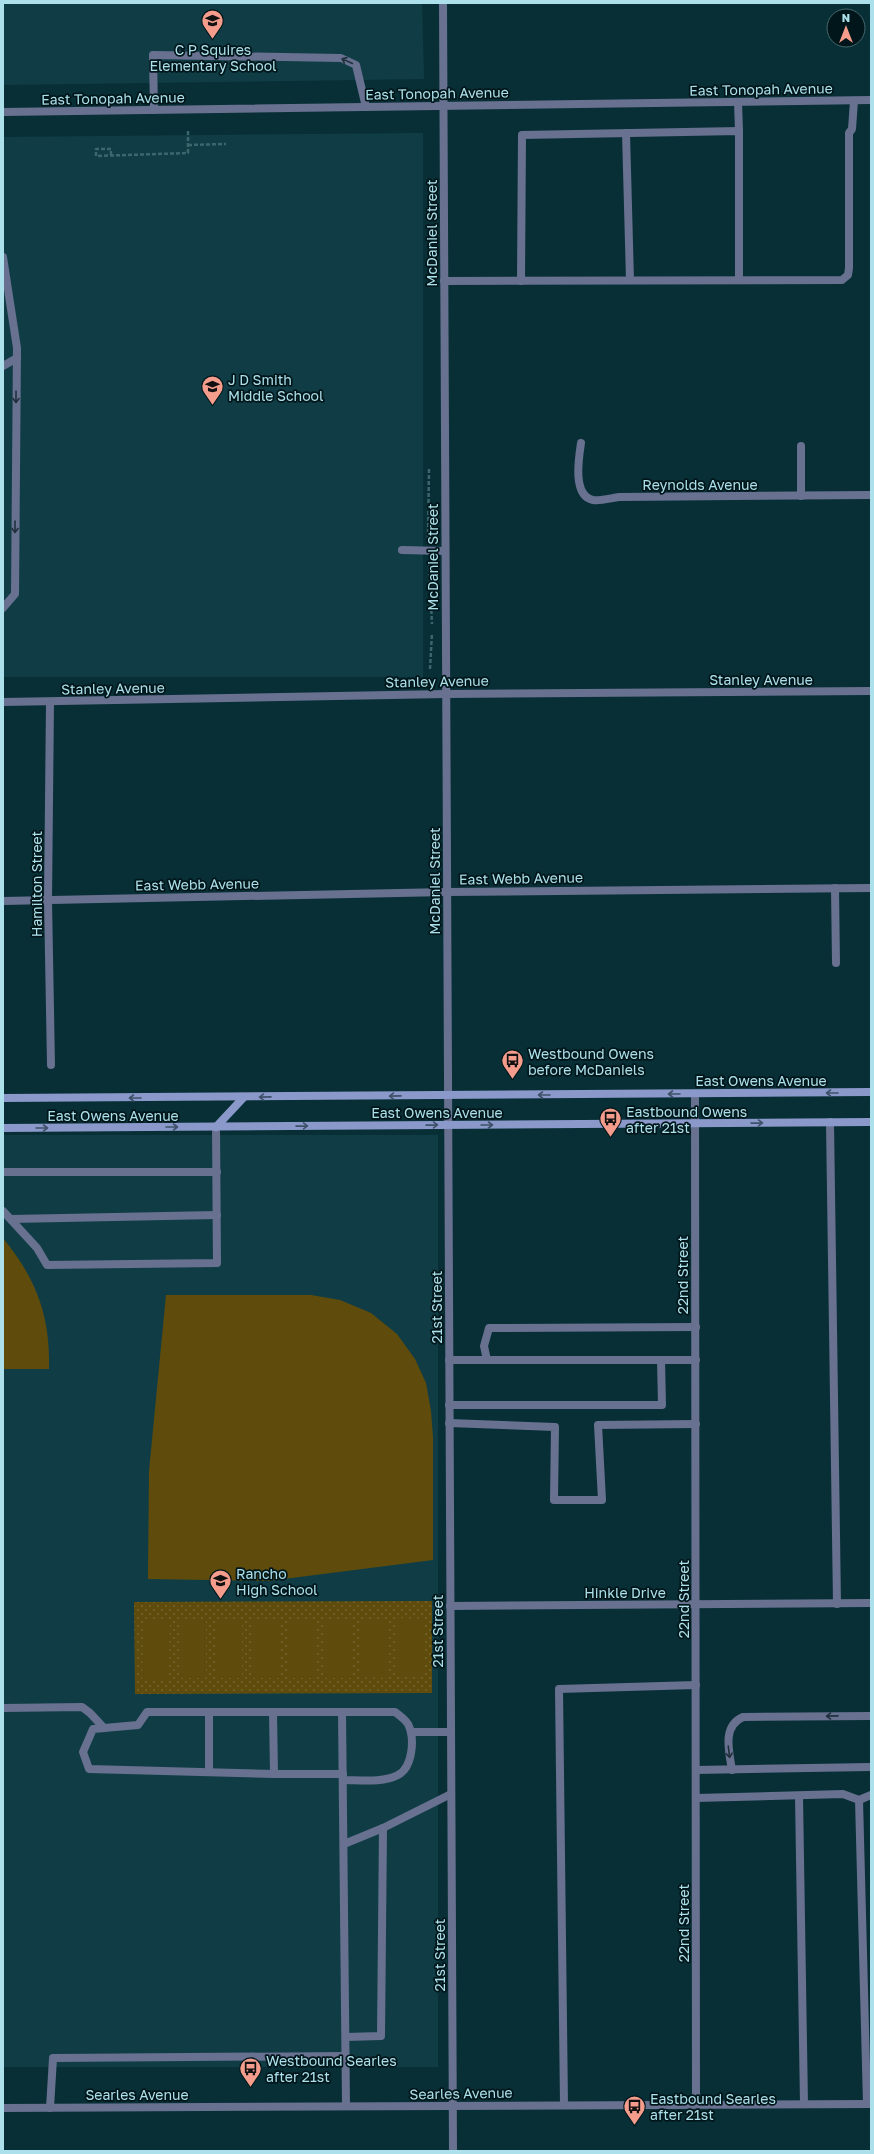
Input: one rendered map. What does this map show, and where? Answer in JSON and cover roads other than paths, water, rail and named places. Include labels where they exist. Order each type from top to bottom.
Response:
[{"type":"main road","name":"East Owens Avenue","points":[[3,1098],[871,1092]]},
{"type":"main road","points":[[216,1127],[244,1097]]},
{"type":"main road","name":"East Owens Avenue","points":[[3,1128],[871,1122]]},
{"type":"street","name":"McDaniel Street","points":[[443,3],[448,1112]]},
{"type":"street","points":[[154,110],[153,55],[341,58],[356,65],[366,107]]},
{"type":"street","name":"East Tonopah Avenue","points":[[3,112],[871,100]]},
{"type":"street","points":[[444,281],[842,280],[848,275],[849,133],[852,129],[854,101]]},
{"type":"street","points":[[738,102],[739,280]]},
{"type":"street","points":[[521,281],[522,135],[739,131]]},
{"type":"street","points":[[626,133],[630,280]]},
{"type":"street","points":[[3,257],[16,358],[14,594],[3,608]]},
{"type":"street","points":[[3,366],[16,358]]},
{"type":"street","name":"Reynolds Avenue","points":[[581,443],[578,470],[580,486],[585,495],[593,500],[619,497],[871,496]]},
{"type":"street","points":[[801,446],[801,496]]},
{"type":"street","points":[[402,550],[445,551]]},
{"type":"street","name":"Stanley Avenue","points":[[3,702],[446,694],[871,691]]},
{"type":"street","name":"Hamilton Street","points":[[50,702],[48,900],[51,1065]]},
{"type":"street","points":[[835,888],[836,963]]},
{"type":"street","name":"East Webb Avenue","points":[[3,901],[447,892],[871,888]]},
{"type":"street","name":"22nd Street","points":[[695,1094],[696,2104]]},
{"type":"street","name":"21st Street","points":[[448,1112],[453,2151]]},
{"type":"street","points":[[830,1122],[837,1604]]},
{"type":"street","points":[[3,1211],[37,1248],[47,1265],[217,1263],[216,1127]]},
{"type":"street","points":[[3,1172],[217,1172]]},
{"type":"street","points":[[11,1218],[217,1215]]},
{"type":"street","points":[[487,1360],[484,1346],[489,1328],[696,1327]]},
{"type":"street","points":[[449,1360],[696,1360]]},
{"type":"street","points":[[449,1405],[662,1405],[660,1360]]},
{"type":"street","points":[[449,1423],[555,1427],[554,1500],[602,1500],[598,1425],[696,1424]]},
{"type":"street","name":"Hinkle Drive","points":[[450,1606],[871,1603]]},
{"type":"street","points":[[564,2104],[559,1689],[696,1685]]},
{"type":"street","points":[[3,1708],[82,1707],[104,1728]]},
{"type":"street","points":[[147,1712],[209,1712],[395,1712],[407,1722],[411,1732],[411,1758],[399,1775],[384,1779],[274,1774],[89,1769],[83,1752],[93,1729],[138,1725],[147,1712]]},
{"type":"street","points":[[209,1712],[209,1772]]},
{"type":"street","points":[[273,1712],[274,1774]]},
{"type":"street","points":[[342,1712],[346,2106]]},
{"type":"street","points":[[732,1770],[728,1737],[731,1727],[737,1720],[743,1717],[871,1716]]},
{"type":"street","points":[[411,1732],[451,1732]]},
{"type":"street","points":[[696,1770],[871,1767]]},
{"type":"street","points":[[344,1844],[383,1828],[451,1794]]},
{"type":"street","points":[[696,1798],[843,1794],[860,1800],[871,1795]]},
{"type":"street","points":[[799,1796],[804,2104]]},
{"type":"street","points":[[860,1800],[869,2104]]},
{"type":"street","points":[[346,2037],[381,2036],[383,1828]]},
{"type":"street","points":[[50,2108],[53,2058],[346,2056]]},
{"type":"street","name":"Searles Avenue","points":[[3,2108],[452,2106],[564,2104],[869,2104]]},
{"type":"place","name":"C P Squires Elementary School","points":[[213,40]]},
{"type":"place","name":"J D Smith Middle School","points":[[213,406]]},
{"type":"place","name":"Westbound Owens before McDaniels","points":[[512,1080]]},
{"type":"place","name":"Eastbound Owens after 21st","points":[[610,1138]]},
{"type":"place","name":"Rancho High School","points":[[220,1600]]},
{"type":"place","name":"Westbound Searles after 21st","points":[[251,2088]]},
{"type":"place","name":"Eastbound Searles after 21st","points":[[634,2126]]}]
